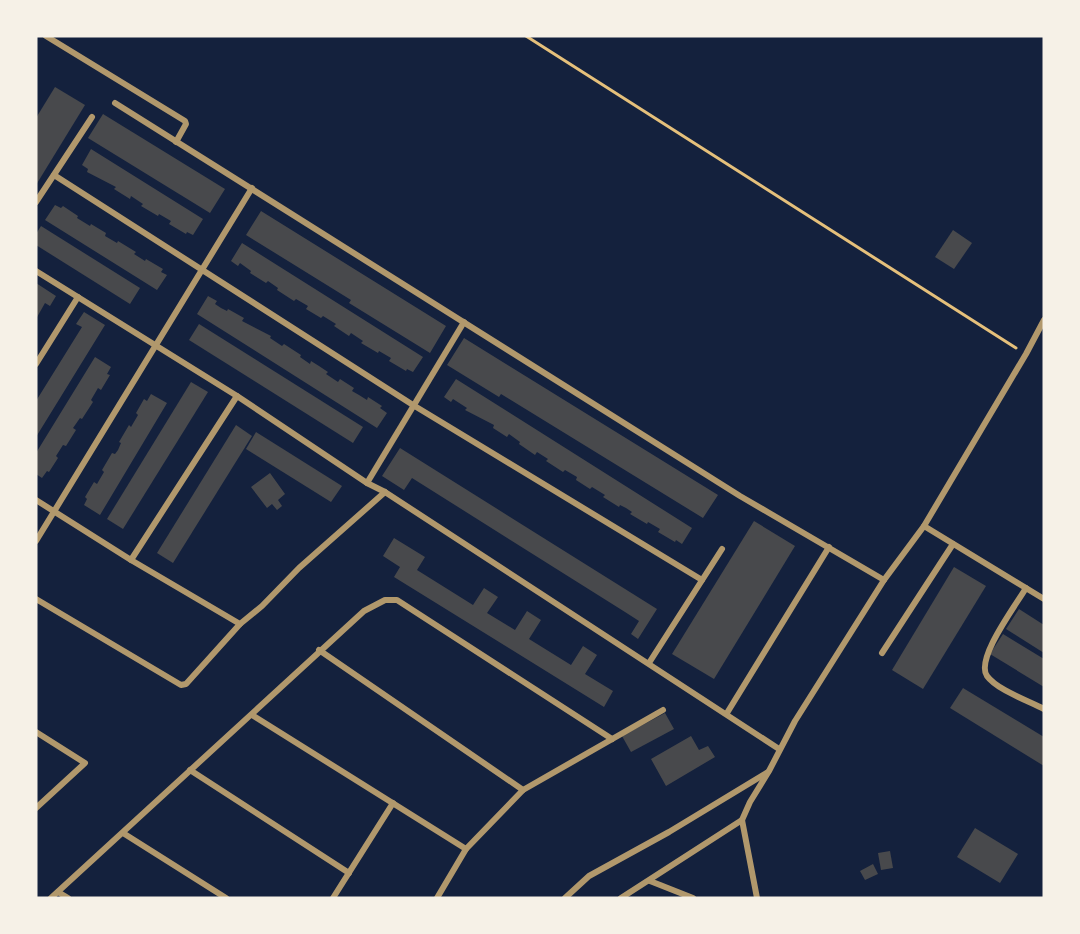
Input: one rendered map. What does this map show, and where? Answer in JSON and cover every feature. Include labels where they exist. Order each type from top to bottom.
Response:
[{"type":"street","points":[[46,36],[185,121],[186,124],[176,142]]},
{"type":"street","points":[[116,103],[740,496],[884,580]]},
{"type":"street","points":[[36,202],[92,117]]},
{"type":"street","points":[[54,175],[413,405],[702,580]]},
{"type":"street","points":[[36,541],[252,188]]},
{"type":"street","points":[[36,271],[237,396],[367,483],[779,748]]},
{"type":"street","points":[[36,364],[78,297]]},
{"type":"street","points":[[621,898],[742,820],[795,721],[884,580],[924,526],[1044,320]]},
{"type":"street","points":[[367,483],[464,322]]},
{"type":"street","points":[[131,560],[237,396]]},
{"type":"street","points":[[36,599],[181,685],[186,684],[240,624],[384,492]]},
{"type":"street","points":[[36,500],[131,560],[240,624]]},
{"type":"street","points":[[924,526],[1044,599]]},
{"type":"street","points":[[882,653],[953,544]]},
{"type":"street","points":[[727,713],[829,547]]},
{"type":"street","points":[[649,663],[722,549]]},
{"type":"street","points":[[1026,588],[992,643],[985,667],[987,675],[1000,686],[1044,709]]},
{"type":"street","points":[[51,898],[252,715],[319,650],[364,611],[385,600],[397,600],[612,739]]},
{"type":"street","points":[[319,650],[523,790]]},
{"type":"street","points":[[437,898],[466,849],[523,790],[663,710]]},
{"type":"street","points":[[252,715],[466,849]]},
{"type":"street","points":[[36,732],[85,763],[36,808]]},
{"type":"street","points":[[190,770],[349,873]]},
{"type":"street","points":[[565,898],[589,876],[669,832],[769,771]]},
{"type":"street","points":[[333,898],[393,803]]},
{"type":"street","points":[[742,820],[757,898]]},
{"type":"street","points":[[123,833],[226,898]]},
{"type":"street","points":[[650,880],[693,898]]},
{"type":"street","points":[[58,892],[68,898]]},
{"type":"path","points":[[526,36],[1026,354]]},
{"type":"building","points":[[55,87],[85,105],[36,185],[36,118]]},
{"type":"building","points":[[103,114],[225,189],[210,213],[88,138]]},
{"type":"building","points":[[91,149],[203,219],[193,235],[187,232],[186,234],[169,224],[171,221],[159,214],[158,216],[141,206],[143,204],[131,196],[130,199],[114,189],[116,187],[87,172],[88,169],[82,165]]},
{"type":"building","points":[[55,205],[61,208],[63,206],[78,216],[77,218],[106,233],[105,236],[117,243],[118,241],[136,252],[134,254],[145,261],[146,259],[163,269],[161,272],[167,275],[157,290],[45,220]]},
{"type":"building","points":[[261,211],[446,326],[430,353],[349,303],[351,300],[246,235]]},
{"type":"building","points":[[41,226],[140,288],[130,304],[36,245],[36,234]]},
{"type":"building","points":[[953,230],[972,243],[954,269],[935,257]]},
{"type":"building","points":[[242,243],[423,357],[413,372],[407,369],[406,371],[389,361],[391,358],[361,343],[363,341],[351,333],[349,336],[334,326],[336,324],[306,309],[308,306],[296,299],[294,301],[268,281],[266,283],[250,273],[251,271],[240,263],[238,266],[231,261]]},
{"type":"building","points":[[36,283],[56,296],[50,306],[45,303],[36,319]]},
{"type":"building","points":[[208,296],[217,301],[215,304],[221,308],[227,311],[228,309],[244,318],[242,321],[271,336],[270,338],[282,346],[284,344],[310,364],[311,361],[319,366],[338,382],[340,379],[354,388],[352,391],[382,406],[380,408],[387,413],[377,428],[197,314]]},
{"type":"building","points":[[84,312],[105,325],[36,437],[36,401],[82,327],[76,324]]},
{"type":"building","points":[[199,324],[363,427],[353,443],[189,340]]},
{"type":"building","points":[[464,338],[718,495],[703,518],[501,394],[499,397],[447,365]]},
{"type":"building","points":[[95,357],[111,367],[107,374],[110,375],[101,390],[98,388],[91,400],[93,402],[73,428],[76,430],[66,446],[63,445],[49,472],[47,471],[42,478],[36,474],[36,453]]},
{"type":"building","points":[[456,379],[692,528],[682,544],[658,532],[660,529],[630,514],[632,512],[603,497],[605,495],[592,487],[590,489],[576,480],[577,477],[565,470],[563,472],[537,452],[535,455],[509,434],[507,437],[493,428],[494,425],[465,410],[467,408],[453,399],[451,402],[444,397]]},
{"type":"building","points":[[191,382],[208,392],[123,529],[107,519]]},
{"type":"building","points":[[151,394],[167,403],[100,515],[84,505],[87,499],[85,497],[94,482],[97,484],[112,453],[115,454],[118,450],[121,443],[119,442],[138,415],[136,413],[144,399],[147,401]]},
{"type":"building","points":[[236,425],[252,436],[173,563],[157,553]]},
{"type":"building","points":[[256,432],[342,486],[331,502],[246,449]]},
{"type":"building","points":[[400,448],[657,609],[638,639],[631,634],[639,621],[625,612],[412,478],[404,490],[382,476]]},
{"type":"building","points":[[270,473],[285,494],[278,500],[282,506],[277,510],[272,504],[267,508],[251,487]]},
{"type":"building","points":[[754,521],[795,546],[714,679],[672,654]]},
{"type":"building","points":[[394,538],[425,557],[417,570],[473,605],[484,588],[498,597],[487,613],[515,630],[527,611],[541,620],[529,639],[571,665],[583,646],[597,655],[585,674],[613,691],[604,707],[394,577],[400,567],[383,556]]},
{"type":"building","points":[[954,567],[986,586],[923,689],[892,670]]},
{"type":"building","points":[[1019,609],[1044,625],[1044,653],[1006,629]]},
{"type":"building","points":[[1003,634],[1044,659],[1044,687],[990,654]]},
{"type":"building","points":[[963,688],[1044,737],[1044,766],[950,708]]},
{"type":"building","points":[[665,713],[674,729],[631,752],[622,736]]},
{"type":"building","points":[[691,736],[699,750],[708,746],[715,757],[666,786],[651,759]]},
{"type":"building","points":[[975,828],[1018,854],[1000,883],[957,857]]},
{"type":"building","points":[[890,851],[893,868],[881,870],[878,853]]},
{"type":"building","points":[[873,864],[878,874],[865,880],[860,871]]}]
